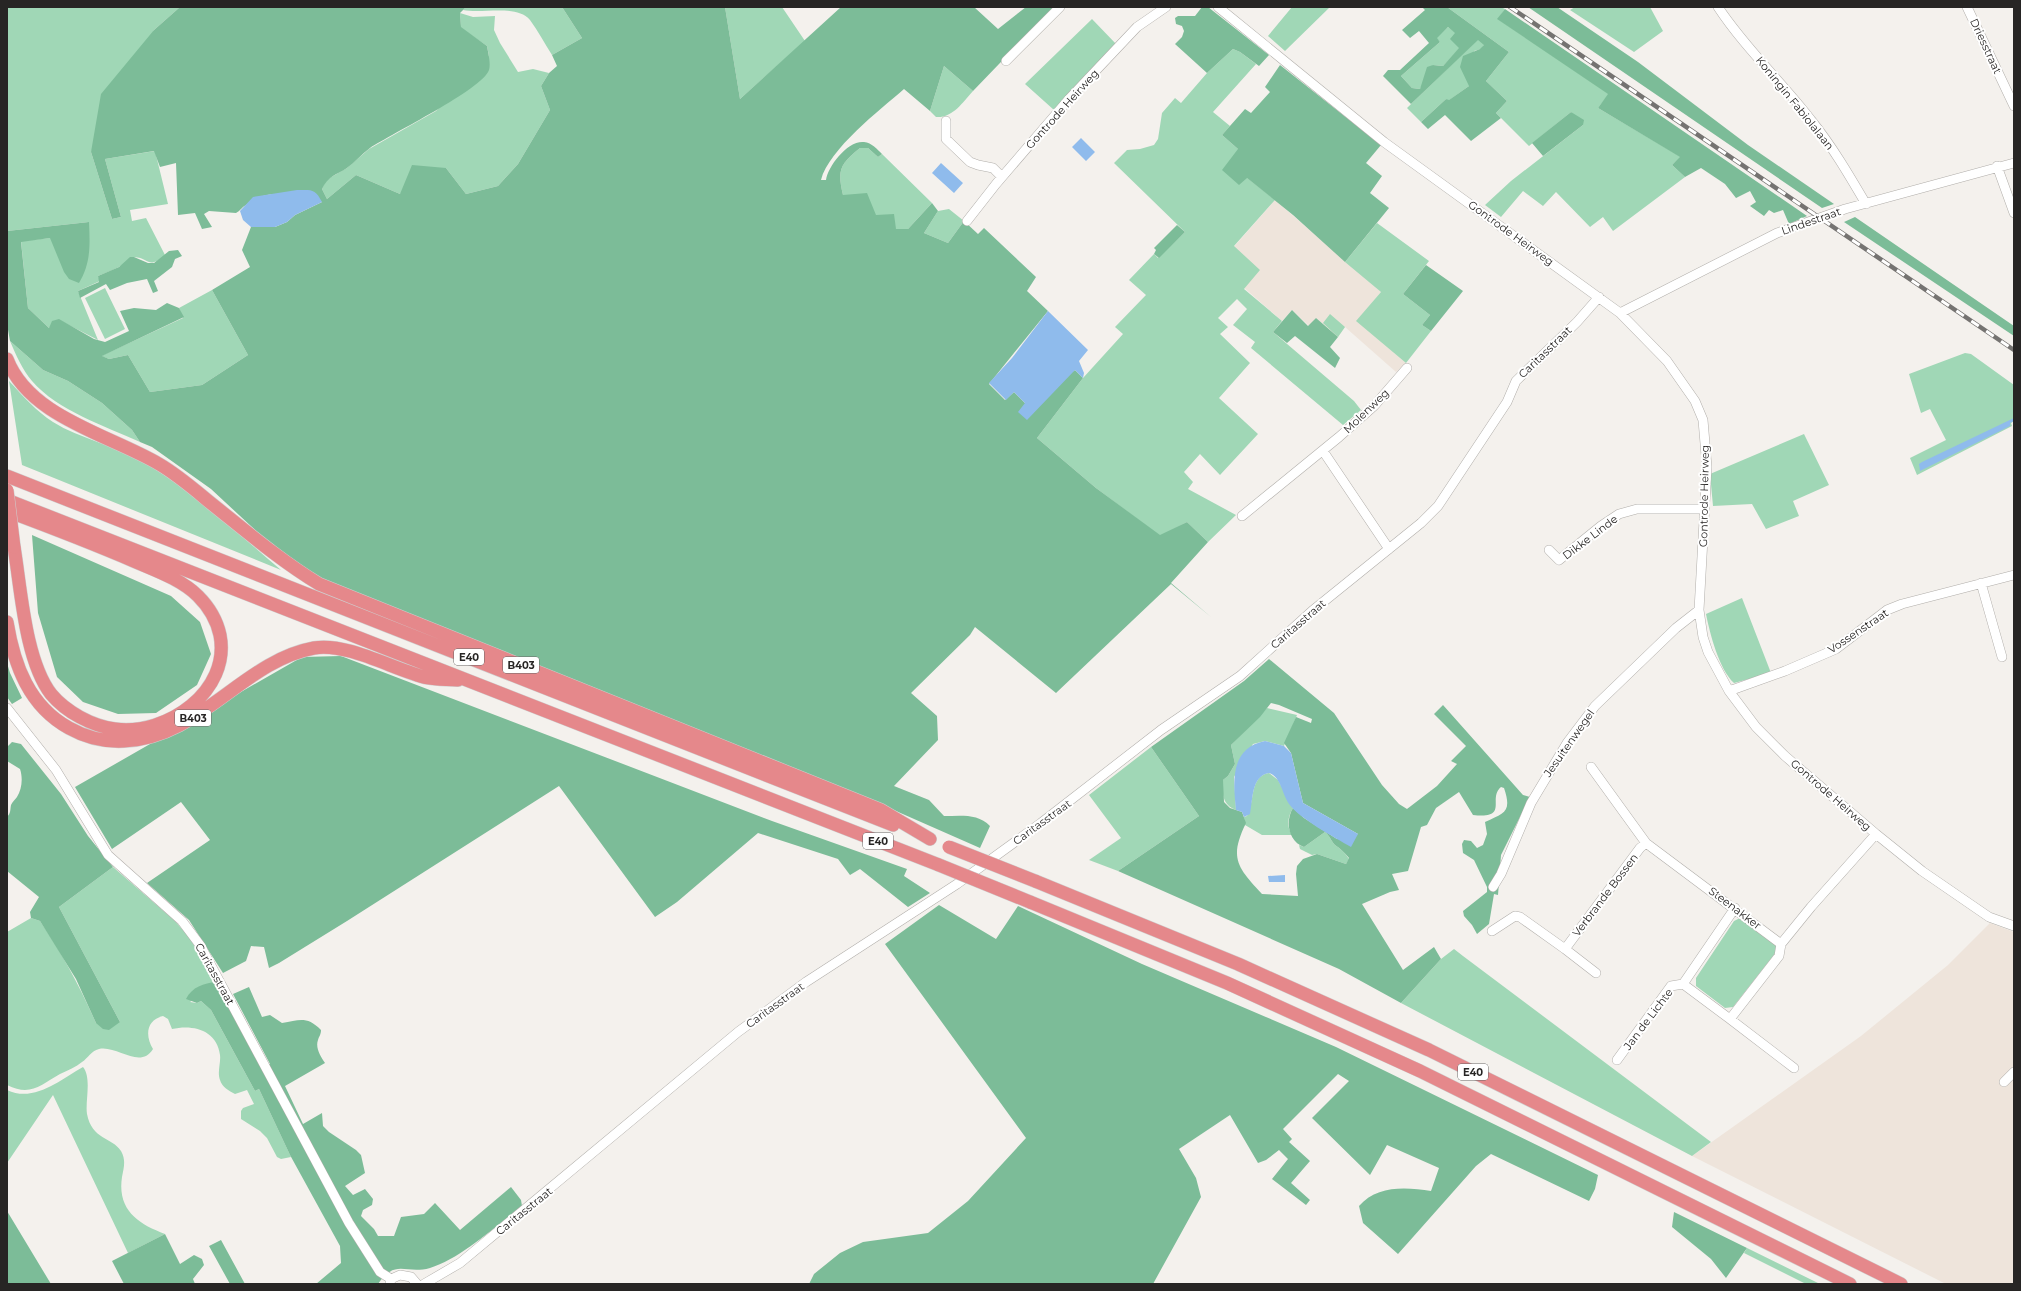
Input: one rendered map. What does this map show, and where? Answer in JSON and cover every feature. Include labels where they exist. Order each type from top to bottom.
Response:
[{"type":"highway","name":"B403","points":[[7,360],[28,392],[43,404],[60,416],[137,452],[168,470],[292,568],[319,584],[881,810],[930,839]]},
{"type":"highway","name":"E40","points":[[7,476],[930,839],[1238,964],[1429,1050],[1901,1284]]},
{"type":"highway","name":"B403","points":[[7,490],[14,547],[26,626],[41,676],[51,693],[72,712],[95,724],[116,729],[140,728],[160,723],[177,714],[205,693],[219,669],[221,644],[218,628],[212,614],[199,596],[183,584],[162,573],[102,548],[7,511]]},
{"type":"highway","name":"E40","points":[[7,500],[939,865],[1227,983],[1420,1071],[1850,1284]]},
{"type":"highway","name":"B403","points":[[7,622],[14,656],[20,673],[36,702],[48,713],[75,731],[94,738],[114,741],[137,740],[160,735],[180,726],[274,663],[294,654],[316,648],[360,654],[428,678],[471,681]]},
{"type":"street","points":[[1006,61],[1060,7]]},
{"type":"street","name":"Gontrode Heirweg","points":[[967,221],[1002,177],[1069,99],[1137,27],[1166,7]]},
{"type":"street","name":"Gontrode Heirweg","points":[[1218,7],[1384,142],[1620,313],[1668,361],[1700,411],[1706,442],[1705,509],[1699,610],[1703,637],[1729,691],[1756,727],[1780,751],[1876,834],[1922,871],[1989,917],[2014,926]]},
{"type":"street","name":"Koningin Fabiolalaan","points":[[1718,7],[1753,52],[1811,119],[1837,155],[1866,204]]},
{"type":"street","name":"Driesstraat","points":[[1967,7],[2014,106]]},
{"type":"street","points":[[946,121],[946,139],[970,162],[993,168],[1002,177]]},
{"type":"street","name":"Lindestraat","points":[[1620,313],[1777,233],[1830,214],[1997,166],[2014,163]]},
{"type":"street","points":[[1997,166],[2014,213]]},
{"type":"street","name":"Caritasstraat","points":[[424,1284],[460,1263],[738,1032],[806,982],[957,884],[1047,818],[1161,730],[1240,676],[1312,611],[1421,523],[1438,506],[1506,402],[1516,381],[1577,322],[1599,297]]},
{"type":"street","name":"Molenweg","points":[[1242,516],[1323,451],[1374,406],[1407,368]]},
{"type":"street","points":[[1323,451],[1388,549]]},
{"type":"street","name":"Dikke Linde","points":[[1550,550],[1559,560],[1601,526],[1619,514],[1638,510],[1705,509]]},
{"type":"street","name":"Vossenstraat","points":[[1729,691],[1784,671],[1836,649],[1887,610],[1902,604],[2014,575]]},
{"type":"street","points":[[1981,583],[2002,657]]},
{"type":"street","name":"Jesuitenwegel","points":[[1493,887],[1501,874],[1531,803],[1567,743],[1595,706],[1676,628],[1699,610]]},
{"type":"street","name":"Caritasstraat","points":[[7,708],[56,770],[108,855],[182,921],[200,945],[349,1223],[380,1272],[390,1282]]},
{"type":"street","name":"Steenakker","points":[[1591,767],[1646,843],[1735,908],[1781,944]]},
{"type":"street","points":[[1730,1019],[1779,956],[1781,944],[1811,907],[1876,834]]},
{"type":"street","name":"Verbrande Bossen","points":[[1565,949],[1640,848],[1646,843]]},
{"type":"street","name":"Jan de Lichte","points":[[1683,984],[1735,908]]},
{"type":"street","points":[[1492,931],[1515,916],[1520,917],[1596,973]]},
{"type":"street","name":"Jan de Lichte","points":[[1617,1060],[1671,986],[1683,984],[1794,1068]]},
{"type":"street","points":[[2004,1082],[2014,1072]]},
{"type":"street","points":[[390,1282],[400,1275],[411,1277],[417,1284]]},
{"type":"shaded area","points":[[1275,200],[1381,292],[1357,321],[1406,363],[1396,372],[1345,327],[1338,337],[1316,318],[1309,326],[1292,310],[1282,321],[1218,265]]},
{"type":"shaded area","points":[[1990,923],[2014,932],[2014,1284],[1946,1284],[1692,1156],[1861,1036],[1948,965]]},
{"type":"green space","points":[[7,7],[180,7],[154,30],[91,152],[112,219],[121,217],[105,159],[155,151],[168,204],[130,210],[132,221],[146,218],[165,255],[155,262],[149,262],[134,257],[128,259],[121,266],[98,276],[100,281],[78,291],[98,340],[59,320],[49,328],[28,308],[21,241],[50,238],[89,222],[7,231]]},
{"type":"green space","points":[[180,7],[466,7],[460,13],[461,27],[487,46],[490,61],[489,70],[483,78],[471,88],[435,111],[370,148],[347,168],[330,178],[322,189],[327,199],[356,175],[400,194],[412,165],[446,168],[466,194],[498,186],[518,164],[550,110],[541,86],[549,73],[557,66],[552,55],[582,38],[562,7],[725,7],[740,99],[841,7],[974,7],[998,29],[1026,7],[1054,7],[973,91],[944,66],[930,111],[904,89],[844,143],[826,168],[821,180],[826,180],[835,161],[845,149],[858,142],[864,142],[874,146],[882,154],[878,157],[868,148],[860,148],[844,163],[840,173],[843,195],[867,193],[876,215],[894,214],[896,229],[908,229],[932,203],[938,211],[924,233],[948,243],[964,221],[978,234],[984,228],[1036,277],[1027,291],[1048,311],[989,384],[1005,400],[1014,392],[1025,403],[1075,370],[1083,378],[1037,438],[1096,488],[1160,535],[1187,522],[1208,542],[1171,583],[1211,617],[1171,584],[1056,693],[975,627],[970,635],[911,693],[937,716],[938,740],[894,786],[929,800],[944,816],[968,816],[985,822],[990,826],[980,848],[880,804],[312,577],[282,555],[211,489],[152,447],[140,442],[132,430],[102,403],[68,381],[43,370],[10,341],[7,324],[7,231],[89,222],[88,261],[79,283],[69,279],[64,272],[50,238],[21,242],[28,308],[49,328],[52,321],[59,319],[94,339],[105,342],[129,331],[120,311],[134,308],[156,310],[167,303],[179,308],[184,317],[102,356],[109,359],[128,355],[150,392],[202,385],[248,355],[212,290],[250,267],[242,250],[251,227],[275,227],[287,222],[295,215],[322,202],[293,195],[273,194],[264,196],[255,199],[236,213],[209,211],[204,214],[212,227],[202,229],[195,213],[178,215],[176,163],[160,167],[154,151],[105,159],[121,217],[112,219],[91,152],[101,94],[154,30]]},
{"type":"green space","points":[[466,7],[562,7],[582,38],[552,55],[530,20],[524,15],[516,12],[499,10],[463,10]]},
{"type":"green space","points":[[725,7],[782,7],[805,41],[740,99]]},
{"type":"green space","points":[[1202,7],[1208,7],[1269,55],[1259,66],[1240,52],[1233,49],[1207,73],[1175,44],[1182,37],[1184,31],[1182,26],[1176,24],[1175,18],[1178,16],[1195,16]]},
{"type":"green space","points":[[1292,7],[1330,7],[1285,51],[1268,36]]},
{"type":"green space","points":[[1422,7],[1447,7],[1509,52],[1486,81],[1507,101],[1496,113],[1501,118],[1471,141],[1445,115],[1428,129],[1421,122],[1446,99],[1449,100],[1469,86],[1460,67],[1463,56],[1480,49],[1484,45],[1478,40],[1411,104],[1383,76],[1388,70],[1400,70],[1429,43],[1419,31],[1410,38],[1402,30],[1425,10]],"holes":[[[1448,27],[1455,33],[1450,39],[1459,48],[1443,66],[1433,65],[1427,67],[1420,89],[1412,88],[1401,76],[1440,42],[1437,38]]]},
{"type":"green space","points":[[1447,7],[1501,7],[1505,9],[1498,19],[1609,94],[1598,108],[1681,157],[1672,165],[1685,177],[1613,231],[1603,217],[1590,227],[1556,192],[1543,206],[1523,191],[1501,217],[1485,205],[1511,181],[1583,125],[1571,112],[1529,146],[1496,113],[1507,101],[1486,81],[1509,52]]},
{"type":"green space","points":[[1528,7],[1557,7],[1638,62],[1748,145],[1834,204],[1822,208]]},
{"type":"green space","points":[[1575,7],[1650,7],[1663,31],[1634,52],[1570,10]]},
{"type":"green space","points":[[1505,9],[1807,216],[1789,224],[1783,210],[1774,213],[1769,210],[1764,216],[1750,206],[1756,202],[1750,191],[1736,198],[1725,184],[1701,168],[1685,177],[1672,165],[1680,157],[1598,108],[1608,94],[1497,19]]},
{"type":"green space","points":[[460,13],[473,17],[495,16],[494,30],[500,43],[518,72],[533,69],[549,73],[541,86],[550,110],[518,164],[498,186],[466,194],[446,168],[400,194],[356,175],[327,199],[322,189],[326,180],[347,168],[369,149],[436,111],[489,56],[487,46],[461,28]]},
{"type":"green space","points":[[1092,19],[1117,45],[1054,110],[1025,84]]},
{"type":"green space","points":[[1448,27],[1456,33],[1460,48],[1443,66],[1433,65],[1420,89],[1412,88],[1401,76],[1440,42],[1436,38]]},
{"type":"green space","points":[[1478,39],[1485,44],[1481,49],[1474,51],[1469,86],[1448,101],[1446,99],[1421,122],[1407,108]]},
{"type":"green space","points":[[1233,49],[1240,52],[1256,64],[1213,112],[1230,126],[1222,135],[1238,149],[1246,177],[1275,200],[1234,246],[1260,270],[1244,289],[1282,321],[1273,332],[1354,401],[1361,410],[1343,425],[1251,348],[1255,342],[1233,325],[1247,309],[1237,299],[1218,318],[1228,327],[1220,334],[1250,363],[1219,398],[1258,434],[1220,475],[1200,454],[1184,472],[1193,482],[1188,489],[1236,515],[1208,542],[1187,522],[1160,536],[1096,488],[1037,438],[1083,378],[1123,334],[1115,327],[1146,295],[1129,280],[1154,254],[1158,258],[1185,232],[1114,163],[1127,150],[1140,149],[1154,145],[1158,139],[1162,113],[1175,98],[1181,103],[1207,73]]},
{"type":"green space","points":[[1280,65],[1381,145],[1366,163],[1382,176],[1370,193],[1389,208],[1345,262],[1293,215],[1247,178],[1239,185],[1222,170],[1238,149],[1222,135],[1245,109],[1251,113],[1270,92],[1265,87]]},
{"type":"green space","points":[[944,66],[973,91],[957,109],[942,117],[936,117],[930,111]]},
{"type":"green space","points":[[1571,112],[1584,120],[1583,125],[1543,156],[1532,143]]},
{"type":"green space","points":[[860,148],[868,148],[878,157],[882,154],[932,203],[908,229],[896,229],[843,195],[840,173],[844,163]]},
{"type":"green space","points":[[949,209],[964,221],[948,243],[924,233],[938,211]]},
{"type":"green space","points":[[1855,217],[2014,326],[2014,336],[1844,222]]},
{"type":"green space","points":[[1377,223],[1429,261],[1403,294],[1430,315],[1422,325],[1431,331],[1406,363],[1356,321],[1381,292],[1345,262]]},
{"type":"green space","points":[[1177,225],[1185,232],[1159,258],[1154,254],[1156,250],[1154,248]]},
{"type":"green space","points":[[178,250],[182,256],[175,259],[172,267],[154,281],[158,291],[153,293],[147,279],[127,283],[110,290],[106,284],[80,298],[78,291],[99,282],[98,276],[119,267],[130,257],[134,257],[148,263],[154,263],[169,251]]},
{"type":"green space","points":[[1426,265],[1463,291],[1431,331],[1422,325],[1430,315],[1403,294]]},
{"type":"green space","points":[[105,288],[125,329],[105,339],[85,298]]},
{"type":"green space","points":[[212,290],[248,355],[202,385],[150,392],[128,355],[109,359],[101,356],[183,318],[179,308]]},
{"type":"green space","points":[[1292,310],[1308,326],[1316,318],[1338,337],[1330,347],[1340,358],[1335,368],[1295,336],[1287,343],[1273,332]]},
{"type":"green space","points":[[1330,314],[1345,327],[1338,337],[1323,323]]},
{"type":"green space","points":[[10,341],[43,370],[68,381],[102,403],[132,430],[140,442],[83,417],[55,401],[43,392],[25,372]]},
{"type":"green space","points":[[1965,353],[1971,354],[2014,385],[2014,421],[2011,423],[2012,426],[1917,475],[1910,458],[1946,440],[1930,409],[1921,413],[1909,374]]},
{"type":"green space","points":[[9,381],[35,408],[53,422],[74,433],[132,455],[179,485],[214,512],[281,570],[22,465]]},
{"type":"green space","points":[[1804,434],[1829,485],[1793,501],[1799,516],[1766,529],[1752,504],[1713,506],[1710,474]]},
{"type":"green space","points":[[32,535],[171,596],[200,622],[211,654],[197,685],[156,713],[118,714],[83,702],[57,677],[38,613]]},
{"type":"green space","points":[[1742,598],[1771,673],[1734,683],[1724,669],[1720,660],[1706,614]]},
{"type":"green space","points":[[341,656],[772,821],[907,869],[904,876],[930,893],[908,907],[860,869],[850,875],[838,859],[758,833],[677,902],[655,917],[559,786],[279,963],[269,968],[264,947],[251,946],[246,961],[223,973],[189,920],[147,883],[210,840],[181,802],[112,849],[75,787],[302,657]]},
{"type":"green space","points":[[1269,659],[1334,713],[1382,785],[1399,804],[1407,809],[1437,786],[1457,764],[1451,761],[1466,746],[1434,714],[1443,705],[1523,795],[1530,797],[1501,855],[1498,895],[1494,894],[1489,924],[1477,934],[1472,925],[1464,916],[1463,911],[1487,892],[1487,887],[1474,860],[1463,853],[1462,844],[1464,840],[1471,841],[1477,848],[1483,845],[1487,834],[1485,822],[1502,814],[1507,807],[1504,788],[1501,787],[1497,792],[1496,807],[1491,814],[1473,815],[1459,792],[1436,808],[1427,825],[1421,827],[1408,871],[1392,874],[1399,890],[1390,892],[1362,904],[1403,970],[1434,947],[1441,959],[1401,1003],[1339,969],[1118,871],[1199,816],[1151,747],[1244,681]],"holes":[[[1271,703],[1312,719],[1311,723],[1296,717],[1284,743],[1291,753],[1303,803],[1358,834],[1337,839],[1304,818],[1293,808],[1289,819],[1289,824],[1291,835],[1294,840],[1304,847],[1325,832],[1335,845],[1349,858],[1346,864],[1317,854],[1303,859],[1297,866],[1296,874],[1298,896],[1262,894],[1241,869],[1237,854],[1238,845],[1246,823],[1242,812],[1230,808],[1224,802],[1223,780],[1228,776],[1235,764],[1231,745],[1260,717]]]},
{"type":"green space","points":[[7,663],[22,698],[12,704],[7,697]]},
{"type":"green space","points":[[1267,708],[1297,715],[1284,746],[1265,741],[1253,744],[1234,777],[1236,810],[1231,808],[1225,802],[1223,789],[1223,780],[1228,776],[1235,764],[1231,745]]},
{"type":"green space","points":[[12,742],[21,744],[61,794],[88,836],[113,867],[59,907],[120,1022],[109,1030],[103,1029],[96,1023],[76,979],[40,921],[31,918],[30,912],[39,897],[7,871],[7,817],[10,813],[11,804],[19,794],[22,780],[20,769],[7,761],[7,747]]},
{"type":"green space","points":[[1151,747],[1199,816],[1118,871],[1089,860],[1121,838],[1089,795]]},
{"type":"green space","points":[[1269,773],[1278,780],[1293,808],[1288,821],[1292,835],[1262,835],[1245,825],[1244,817],[1247,816],[1249,811],[1255,784],[1263,775]]},
{"type":"green space","points":[[1325,832],[1349,859],[1346,864],[1317,854],[1312,855],[1300,849],[1299,845],[1304,847]]},
{"type":"green space","points":[[113,867],[175,921],[189,937],[216,982],[190,1002],[197,1003],[201,1001],[211,1010],[255,1091],[259,1089],[291,1157],[281,1159],[277,1157],[267,1138],[260,1131],[241,1119],[241,1111],[243,1108],[254,1104],[247,1090],[235,1094],[222,1085],[219,1074],[220,1055],[218,1046],[209,1034],[196,1028],[188,1027],[172,1029],[168,1019],[163,1016],[157,1018],[150,1025],[148,1034],[150,1044],[153,1049],[148,1055],[135,1057],[113,1050],[99,1049],[94,1051],[77,1065],[35,1088],[23,1090],[7,1085],[7,932],[31,918],[40,921],[56,946],[77,983],[96,1023],[120,1022],[59,907]]},
{"type":"green space","points":[[939,905],[996,939],[1018,906],[1142,964],[1336,1047],[1598,1175],[1595,1189],[1589,1201],[1491,1154],[1476,1166],[1398,1254],[1363,1223],[1359,1206],[1374,1194],[1392,1189],[1402,1188],[1431,1191],[1439,1168],[1387,1145],[1370,1175],[1312,1118],[1349,1081],[1338,1074],[1283,1129],[1292,1139],[1289,1142],[1310,1161],[1291,1183],[1310,1200],[1306,1205],[1272,1179],[1288,1159],[1279,1150],[1266,1160],[1258,1163],[1230,1115],[1179,1149],[1196,1178],[1201,1197],[1153,1284],[809,1284],[814,1274],[840,1253],[863,1242],[928,1233],[968,1201],[1026,1138],[885,944]]},
{"type":"green space","points":[[1740,918],[1776,945],[1777,951],[1733,1007],[1725,1008],[1696,986],[1696,978],[1734,921]]},
{"type":"green space","points":[[1454,949],[1711,1142],[1692,1156],[1401,1003],[1441,959]]},
{"type":"green space","points":[[216,982],[261,1068],[270,1064],[233,994],[249,987],[262,1017],[270,1015],[282,1023],[303,1020],[312,1023],[321,1030],[317,1046],[325,1063],[285,1086],[303,1124],[322,1113],[323,1126],[361,1155],[365,1173],[345,1186],[353,1195],[365,1189],[373,1199],[372,1205],[363,1210],[361,1216],[374,1229],[378,1236],[394,1236],[401,1217],[424,1214],[435,1203],[460,1230],[511,1187],[521,1200],[522,1206],[465,1250],[442,1264],[421,1270],[396,1269],[384,1276],[378,1284],[316,1284],[341,1263],[340,1246],[290,1155],[259,1089],[255,1091],[211,1010],[201,1001],[197,1003],[186,999],[192,991],[199,986]]},
{"type":"green space","points":[[83,1067],[86,1072],[88,1083],[87,1114],[93,1129],[102,1137],[117,1146],[124,1157],[121,1189],[126,1207],[146,1226],[165,1234],[128,1253],[53,1095],[7,1163],[7,1090],[27,1094],[37,1092]]},
{"type":"green space","points":[[7,1211],[51,1284],[7,1284]]},
{"type":"green space","points":[[1674,1212],[1747,1248],[1726,1278],[1711,1259],[1672,1227]]},
{"type":"green space","points":[[165,1234],[180,1264],[194,1255],[202,1259],[204,1265],[193,1279],[195,1284],[124,1284],[112,1261]]},
{"type":"green space","points":[[221,1240],[245,1284],[230,1284],[209,1246]]},
{"type":"green space","points":[[1747,1248],[1820,1284],[1806,1284],[1744,1253]]},
{"type":"water","points":[[1081,138],[1095,152],[1086,161],[1072,147]]},
{"type":"water","points":[[941,163],[963,183],[954,193],[932,173]]},
{"type":"water","points":[[297,190],[315,192],[322,202],[295,215],[287,222],[275,227],[251,227],[243,220],[240,211],[253,197]]},
{"type":"water","points":[[1048,311],[1088,350],[1079,361],[1084,373],[1083,378],[1075,370],[1027,420],[1018,412],[1025,403],[1014,392],[1006,400],[989,383],[1012,358]]},
{"type":"water","points":[[2014,418],[2014,421],[2010,423],[2010,426],[1920,471],[1919,464],[1922,462]]},
{"type":"water","points":[[1265,741],[1284,746],[1291,753],[1303,803],[1358,834],[1351,847],[1301,816],[1294,810],[1289,804],[1279,782],[1269,773],[1263,775],[1256,784],[1250,814],[1244,817],[1242,812],[1236,810],[1234,788],[1236,767],[1245,751],[1254,745]]},
{"type":"water","points":[[1285,875],[1285,882],[1269,882],[1268,876]]},
{"type":"railway","points":[[1510,7],[2014,350]]}]
